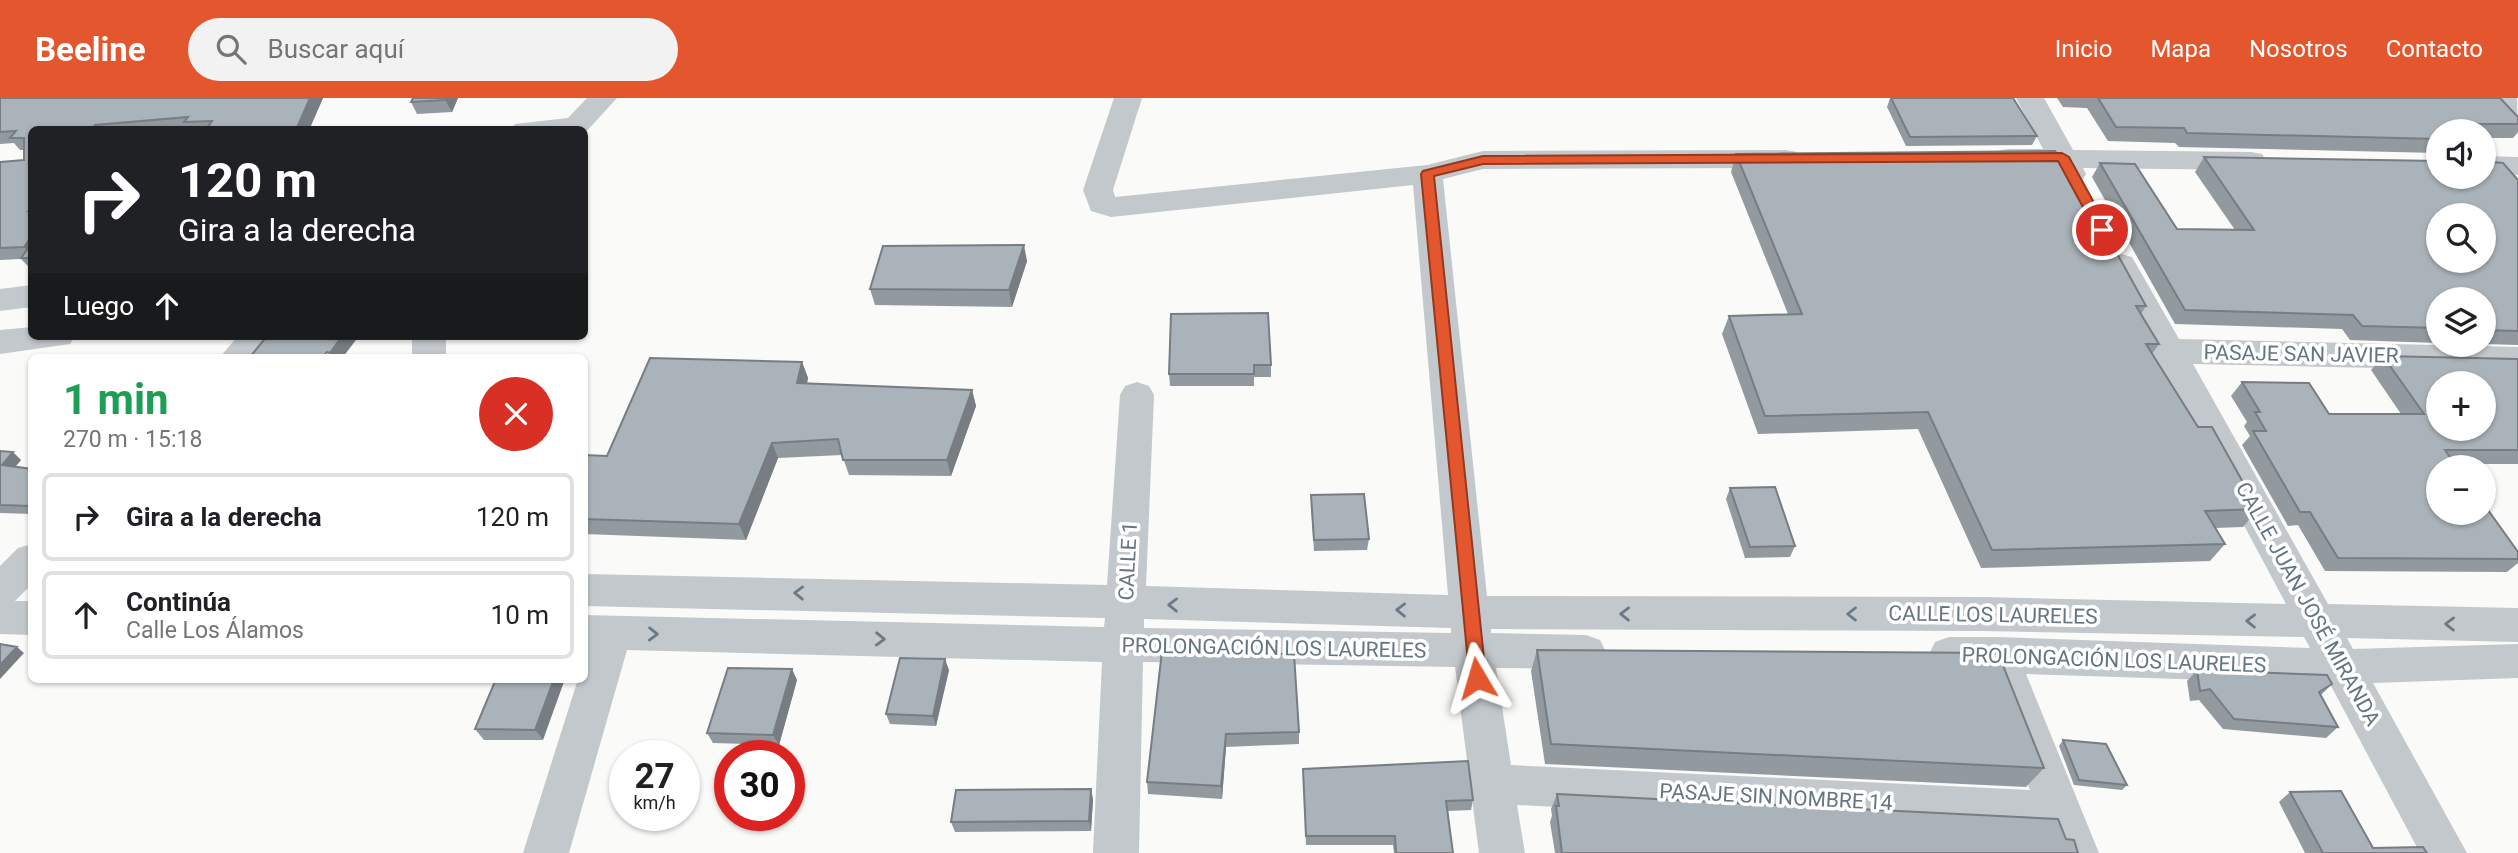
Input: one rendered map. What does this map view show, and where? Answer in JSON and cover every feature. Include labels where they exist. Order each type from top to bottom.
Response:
[{"type":"street","points":[[575,126],[603,98]]},
{"type":"street","points":[[1128,98],[1098,190],[1102,204],[1111,207],[1427,174],[1483,160],[1814,159]]},
{"type":"street","name":"CALLE JUAN JOSÉ MIRANDA","points":[[2030,98],[2444,853]]},
{"type":"street","points":[[2502,98],[2518,116]]},
{"type":"street","points":[[1980,158],[2285,161]]},
{"type":"street","points":[[2496,165],[2518,166]]},
{"type":"street","points":[[1427,174],[1473,651],[1502,853]]},
{"type":"street","points":[[0,300],[28,296]]},
{"type":"street","points":[[0,342],[28,339]]},
{"type":"street","points":[[240,354],[254,340]]},
{"type":"street","name":"PASAJE SAN JAVIER","points":[[2168,351],[2518,359]]},
{"type":"street","name":"CALLE 1","points":[[1116,853],[1123,645],[1137,396]]},
{"type":"street","name":"PROLONGACIÓN LOS LAURELES","points":[[588,590],[841,594],[1469,612]]},
{"type":"street","name":"CALLE LOS LAURELES","points":[[1469,612],[1983,614],[2518,625]]},
{"type":"street","points":[[0,617],[28,618]]},
{"type":"street","points":[[588,674],[598,632]]},
{"type":"street","name":"PROLONGACIÓN LOS LAURELES","points":[[598,632],[1123,645],[1625,652]]},
{"type":"street","name":"PROLONGACIÓN LOS LAURELES","points":[[1915,654],[1998,654],[2342,667]]},
{"type":"street","points":[[1998,654],[2076,853]]},
{"type":"street","points":[[2342,667],[2518,661]]},
{"type":"street","points":[[546,853],[586,683]]},
{"type":"street","name":"PASAJE SIN NOMBRE 14","points":[[1492,784],[2060,813]]},
{"type":"building","points":[[0,98],[310,98],[298,126],[209,126],[212,121],[184,122],[188,117],[94,126],[28,126],[28,242],[24,247],[0,248],[0,162],[24,160],[24,138],[10,138],[16,131],[0,132]]},
{"type":"building","points":[[413,98],[447,98],[411,102]]},
{"type":"building","points":[[1891,98],[2013,98],[2037,136],[1910,137]]},
{"type":"building","points":[[2098,98],[2500,98],[2518,117],[2518,124],[2496,124],[2496,119],[2426,119],[2426,139],[2187,133],[2184,128],[2116,127]]},
{"type":"building","points":[[2055,151],[2061,159],[2065,159],[2146,306],[2136,306],[2159,344],[2146,344],[2198,427],[2212,427],[2258,509],[2205,511],[2225,544],[1992,550],[1928,412],[1765,416],[1729,316],[1802,314],[1736,154]]},
{"type":"building","points":[[2204,157],[2426,161],[2426,189],[2496,189],[2496,162],[2503,163],[2518,180],[2518,331],[2496,330],[2496,287],[2426,287],[2426,328],[2362,326],[2353,315],[2185,310],[2100,163],[2135,164],[2177,229],[2254,230]]},
{"type":"building","points":[[1024,245],[1009,290],[870,289],[883,246]]},
{"type":"building","points":[[28,248],[28,258],[21,258]]},
{"type":"building","points":[[1268,313],[1271,365],[1254,365],[1254,374],[1169,374],[1171,314]]},
{"type":"building","points":[[264,340],[339,340],[330,353],[325,354],[252,354]]},
{"type":"building","points":[[2383,356],[2518,359],[2518,450],[2445,450],[2449,455],[2426,455],[2426,525],[2496,525],[2496,521],[2518,552],[2518,559],[2338,558],[2310,512],[2300,512],[2253,431],[2266,431],[2255,412],[2260,412],[2242,382],[2309,383],[2329,414],[2424,414]]},
{"type":"building","points":[[650,358],[802,362],[797,383],[972,390],[947,460],[843,460],[838,439],[772,443],[739,524],[588,519],[588,455],[607,456]]},
{"type":"building","points":[[0,451],[13,452],[2,465],[28,468],[28,506],[0,505]]},
{"type":"building","points":[[1775,487],[1795,546],[1750,547],[1730,488]]},
{"type":"building","points":[[1364,494],[1369,539],[1314,540],[1311,495]]},
{"type":"building","points":[[0,644],[17,647],[0,665]]},
{"type":"building","points":[[1537,650],[1998,653],[2044,768],[1551,744]]},
{"type":"building","points":[[1162,651],[1294,654],[1299,732],[1226,734],[1221,786],[1147,782]]},
{"type":"building","points":[[900,658],[945,659],[933,716],[886,714]]},
{"type":"building","points":[[728,668],[792,669],[773,735],[707,733]]},
{"type":"building","points":[[2197,670],[2327,675],[2332,684],[2319,692],[2338,727],[2234,719],[2210,689],[2200,691]]},
{"type":"building","points":[[494,683],[553,683],[535,730],[475,729]]},
{"type":"building","points":[[2063,740],[2106,744],[2127,785],[2079,780]]},
{"type":"building","points":[[1468,761],[1473,800],[1446,801],[1453,853],[1396,853],[1395,836],[1306,836],[1303,769]]},
{"type":"building","points":[[1091,789],[1089,821],[951,822],[956,790]]},
{"type":"building","points":[[2341,791],[2373,848],[2423,847],[2427,853],[2323,853],[2290,792]]},
{"type":"building","points":[[1557,794],[2058,819],[2066,839],[2074,840],[2078,853],[1562,853]]},
{"type":"route","points":[[1477,678],[1427,174],[1483,160],[2062,157],[2102,230]]}]
